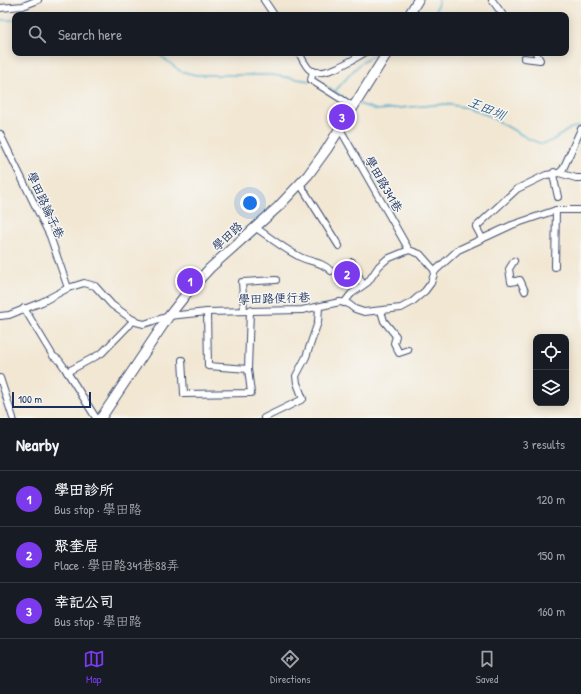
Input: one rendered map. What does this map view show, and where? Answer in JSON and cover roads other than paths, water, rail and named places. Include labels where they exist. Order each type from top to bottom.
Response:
[{"type":"main road","points":[[411,12],[418,0]]},
{"type":"main road","name":"學田路","points":[[101,418],[186,293],[210,268],[278,207],[308,175],[340,129],[385,56]]},
{"type":"street","points":[[0,8],[23,6],[38,0]]},
{"type":"street","points":[[264,0],[272,12]]},
{"type":"street","points":[[492,0],[501,12]]},
{"type":"street","points":[[301,56],[308,68],[313,71],[331,71],[358,56]]},
{"type":"street","points":[[524,58],[540,60],[538,56]]},
{"type":"street","points":[[313,71],[312,80],[354,107]]},
{"type":"street","name":"學田路341巷","points":[[340,129],[409,250],[420,254],[435,271]]},
{"type":"street","points":[[482,238],[476,227],[517,189],[563,169],[581,129]]},
{"type":"street","name":"學田路論子巷","points":[[0,134],[50,236],[68,288]]},
{"type":"street","points":[[557,172],[576,178],[581,178]]},
{"type":"street","points":[[557,172],[553,175],[558,197]]},
{"type":"street","points":[[300,184],[339,246]]},
{"type":"street","points":[[409,250],[387,259],[379,266],[368,282],[351,294],[344,303],[364,312],[401,308],[412,302],[426,291],[431,283],[435,271],[458,250],[482,238],[528,219],[556,210],[581,210]]},
{"type":"street","points":[[555,267],[556,210]]},
{"type":"street","points":[[254,227],[291,252],[302,258],[324,264],[331,271]]},
{"type":"street","points":[[514,261],[509,269],[511,282],[520,280],[526,291]]},
{"type":"street","points":[[352,262],[363,285]]},
{"type":"street","points":[[182,360],[184,394],[251,393],[248,369],[247,310],[242,282],[276,280]]},
{"type":"street","points":[[0,316],[42,302],[68,288],[84,283],[95,286],[112,305],[134,320],[144,324],[169,316]]},
{"type":"street","name":"學田路便行巷","points":[[169,316],[247,310],[302,310],[344,303]]},
{"type":"street","points":[[264,418],[303,399],[296,383],[296,376],[306,357],[318,322],[319,307]]},
{"type":"street","points":[[24,308],[53,356],[59,360],[96,418]]},
{"type":"street","points":[[380,311],[384,321],[396,336],[394,343],[399,353],[408,350]]},
{"type":"street","points":[[207,312],[208,366],[248,369]]},
{"type":"street","points":[[67,372],[102,353],[134,320]]},
{"type":"street","points":[[0,378],[13,418]]},
{"type":"waterway","points":[[435,12],[439,0]]},
{"type":"waterway","points":[[0,20],[12,20]]},
{"type":"waterway","points":[[161,56],[180,71],[196,75],[272,75],[310,81]]},
{"type":"waterway","points":[[335,91],[354,70],[370,56]]},
{"type":"waterway","points":[[319,82],[343,97]]},
{"type":"waterway","name":"王田圳","points":[[359,104],[377,110],[445,104],[469,108],[487,115],[529,139],[542,144],[551,141],[571,128],[581,126]]},
{"type":"place","name":"幸記公司","points":[[342,117]]},
{"type":"place","name":"聚奎居","points":[[347,274]]},
{"type":"place","name":"學田診所","points":[[190,281]]}]
